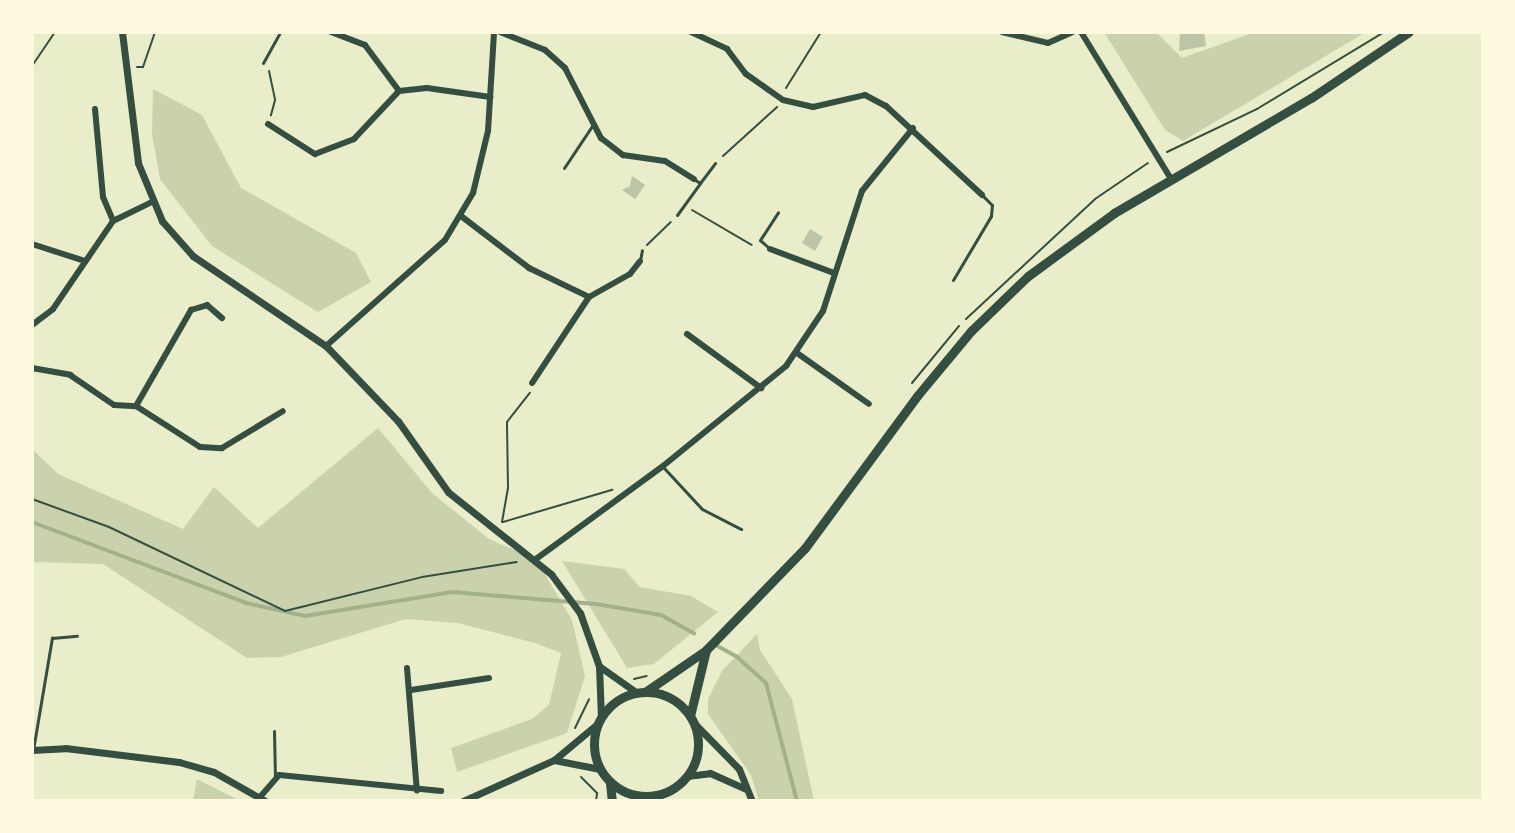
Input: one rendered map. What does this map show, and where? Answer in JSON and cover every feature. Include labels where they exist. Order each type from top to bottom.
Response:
[{"type":"main road","points":[[612,801],[610,783],[594,755],[599,721],[610,706],[641,692],[707,649],[719,637],[805,548],[917,396],[971,331],[1028,276],[1171,179],[1311,98],[1409,32]]},
{"type":"main road","points":[[692,720],[707,649]]},
{"type":"main road","points":[[610,783],[657,798],[687,776],[698,741],[692,720],[678,703],[641,692]]},
{"type":"street","points":[[122,32],[129,68],[138,163],[152,202],[193,256],[326,346],[398,421],[448,492],[499,526],[536,559],[568,594],[578,610],[599,666],[599,721],[554,760],[463,801]]},
{"type":"street","points":[[331,32],[356,36],[399,91]]},
{"type":"street","points":[[326,346],[424,260],[461,216],[483,166],[494,32]]},
{"type":"street","points":[[500,32],[545,50],[565,68],[601,138],[623,155],[665,161],[697,181]]},
{"type":"street","points":[[691,32],[727,49],[746,74],[781,99],[813,107],[865,95],[913,128],[982,195]]},
{"type":"street","points":[[1002,32],[1048,43],[1073,32]]},
{"type":"street","points":[[1081,32],[1171,179]]},
{"type":"street","points":[[268,124],[315,154],[354,139],[399,91],[427,88],[490,97]]},
{"type":"street","points":[[95,109],[103,197],[113,221]]},
{"type":"street","points":[[536,559],[663,466],[761,388],[797,353],[823,311],[862,191],[913,128]]},
{"type":"street","points":[[32,325],[53,309],[113,221],[152,202]]},
{"type":"street","points":[[461,216],[529,268],[589,297]]},
{"type":"street","points":[[32,244],[85,261]]},
{"type":"street","points":[[770,249],[834,273]]},
{"type":"street","points":[[532,383],[589,297],[630,274],[640,261]]},
{"type":"street","points":[[136,406],[191,310],[207,305],[222,318]]},
{"type":"street","points":[[687,334],[740,368],[761,388]]},
{"type":"street","points":[[797,353],[869,404]]},
{"type":"street","points":[[32,368],[70,375],[114,405],[136,406],[187,441],[222,448],[283,411]]},
{"type":"street","points":[[599,666],[641,692]]},
{"type":"street","points":[[407,668],[417,791]]},
{"type":"street","points":[[411,690],[489,678]]},
{"type":"street","points":[[692,720],[739,769],[752,801]]},
{"type":"street","points":[[33,750],[65,748],[179,762],[214,772],[263,799],[275,777],[441,791]]},
{"type":"street","points":[[554,760],[600,769]]},
{"type":"street","points":[[687,776],[710,773],[746,789]]},
{"type":"lane","points":[[263,63],[280,32]]},
{"type":"lane","points":[[564,168],[594,123]]},
{"type":"lane","points":[[677,215],[697,181],[715,163]]},
{"type":"lane","points":[[953,280],[991,216],[992,205],[982,195]]},
{"type":"lane","points":[[770,249],[760,240],[778,212]]},
{"type":"lane","points":[[640,261],[642,250]]},
{"type":"lane","points":[[663,466],[702,509],[741,529]]},
{"type":"lane","points":[[33,750],[52,638],[77,636]]},
{"type":"lane","points":[[274,731],[275,777]]},
{"type":"path","points":[[32,66],[55,32]]},
{"type":"path","points":[[129,68],[143,67],[155,32]]},
{"type":"path","points":[[715,163],[781,99],[803,68],[821,32]]},
{"type":"path","points":[[1187,145],[1384,32]]},
{"type":"path","points":[[263,63],[269,70],[275,100],[268,124]]},
{"type":"path","points":[[684,206],[762,251],[770,249]]},
{"type":"path","points":[[642,250],[677,215]]},
{"type":"path","points":[[499,526],[508,488],[507,422],[531,392]]},
{"type":"path","points":[[499,526],[620,488]]},
{"type":"path","points":[[32,499],[109,527],[285,611],[422,577],[536,559]]},
{"type":"path","points":[[567,738],[584,717],[592,694]]},
{"type":"path","points":[[578,775],[597,793],[596,801]]},
{"type":"green space","points":[[1104,32],[1156,32],[1182,58],[1255,32],[1366,32],[1183,141],[1165,130]]},
{"type":"green space","points":[[153,89],[202,115],[241,188],[356,253],[371,282],[318,312],[212,246],[160,179],[152,134]]},
{"type":"green space","points":[[378,428],[432,493],[489,539],[536,559],[572,620],[585,676],[567,733],[457,772],[451,748],[532,719],[549,705],[561,653],[535,643],[458,623],[406,619],[281,657],[247,658],[103,564],[32,562],[32,449],[58,474],[183,529],[214,487],[258,528]]},
{"type":"green space","points":[[562,561],[624,569],[640,587],[691,596],[718,612],[654,664],[627,668]]},
{"type":"green space","points":[[757,634],[760,650],[792,699],[814,801],[759,801],[751,775],[708,714],[708,699],[722,671]]},
{"type":"green space","points":[[197,779],[240,801],[193,801]]},
{"type":"building","points":[[1180,32],[1204,32],[1206,46],[1179,51]]},
{"type":"building","points":[[632,176],[645,185],[635,199],[622,190],[630,186]]},
{"type":"building","points":[[810,229],[823,237],[815,251],[802,243]]},
{"type":"waterway","points":[[32,522],[246,603],[305,616],[452,592],[596,604],[661,615],[694,633]]},
{"type":"waterway","points":[[712,643],[737,657],[766,683],[797,801]]}]
